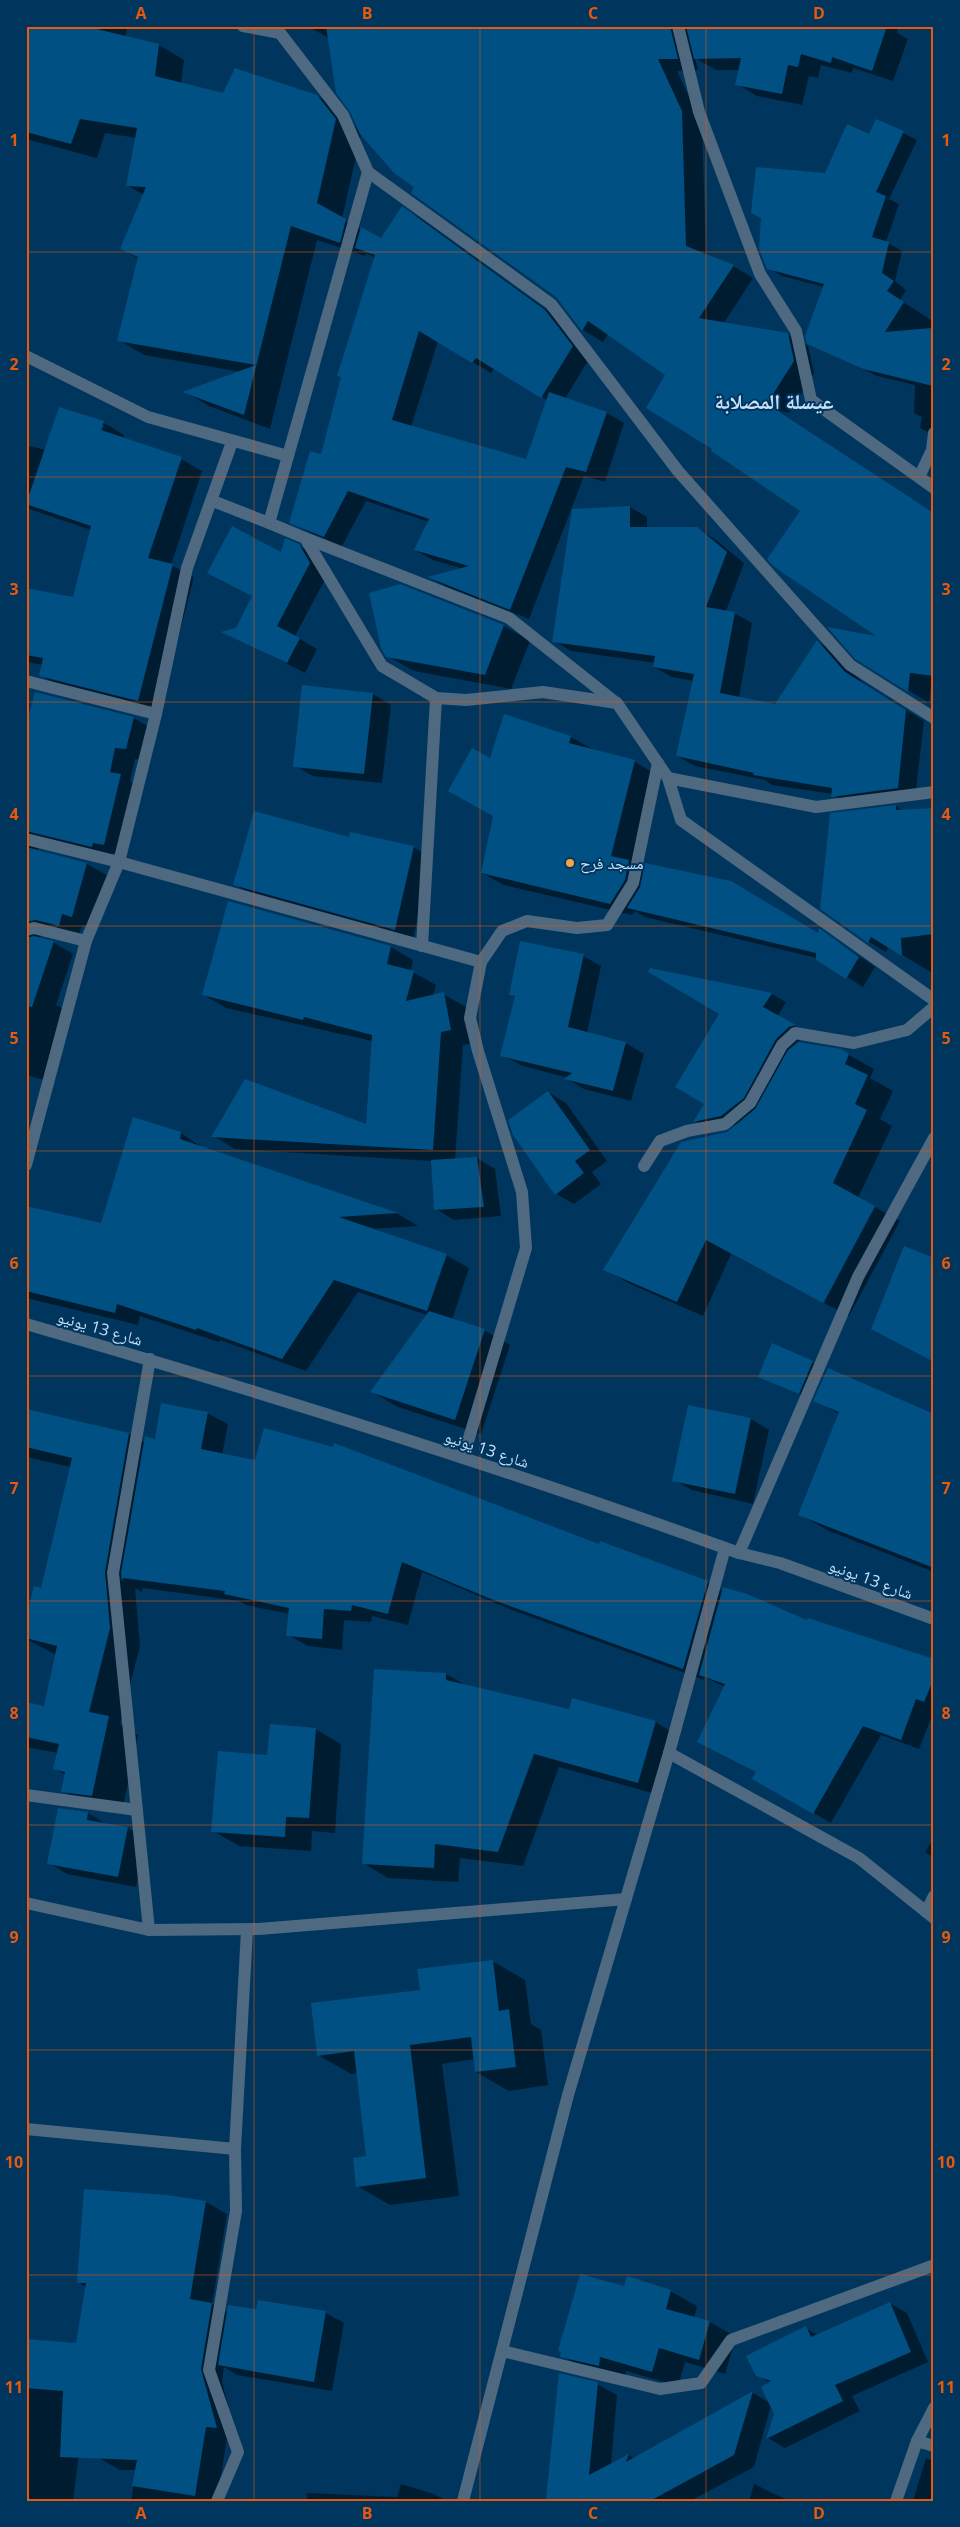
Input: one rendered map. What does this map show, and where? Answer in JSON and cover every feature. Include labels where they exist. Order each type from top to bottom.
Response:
[{"type":"street","points":[[243,26],[280,33],[343,115],[368,172],[551,304],[678,471],[850,665],[934,718]]},
{"type":"street","points":[[678,26],[699,112],[760,274],[796,330],[811,400],[934,488]]},
{"type":"street","points":[[269,523],[368,172]]},
{"type":"street","points":[[26,356],[148,417],[232,442],[288,456]]},
{"type":"street","points":[[918,477],[932,450],[934,433]]},
{"type":"street","points":[[26,1165],[86,941],[120,862],[156,714],[187,568],[232,442]]},
{"type":"street","points":[[212,501],[509,618],[617,703],[668,778],[681,820],[934,1000]]},
{"type":"street","points":[[305,538],[382,666],[436,698],[466,700],[543,692],[617,703]]},
{"type":"street","points":[[26,681],[156,714]]},
{"type":"street","points":[[422,946],[436,698]]},
{"type":"street","points":[[463,1458],[526,1248],[522,1192],[478,1051],[470,1018],[481,962],[502,931],[527,921],[576,928],[607,925],[634,884],[658,763]]},
{"type":"street","points":[[668,778],[816,807],[934,792]]},
{"type":"street","points":[[26,839],[120,862],[481,962]]},
{"type":"street","points":[[26,930],[34,928],[86,941]]},
{"type":"street","points":[[644,1166],[660,1141],[687,1131],[725,1124],[750,1103],[782,1045],[795,1033],[854,1042],[907,1030],[934,1007]]},
{"type":"street","points":[[739,1553],[858,1276],[934,1138]]},
{"type":"street","name":"شارع 13 يونيو","points":[[26,1324],[150,1359],[463,1458],[739,1553],[780,1563],[934,1619]]},
{"type":"street","points":[[149,1930],[113,1573],[150,1359]]},
{"type":"street","points":[[464,2501],[568,2095],[669,1753],[724,1548]]},
{"type":"street","points":[[669,1753],[859,1858],[930,1915],[934,1896]]},
{"type":"street","points":[[26,1795],[137,1810]]},
{"type":"street","points":[[26,1903],[149,1930],[248,1930],[626,1899]]},
{"type":"street","points":[[217,2501],[238,2452],[209,2370],[236,2211],[235,2149],[248,1930]]},
{"type":"street","points":[[26,2129],[235,2149]]},
{"type":"street","points":[[502,2351],[660,2389],[701,2383],[731,2340],[932,2266],[934,2267]]},
{"type":"street","points":[[896,2501],[917,2441],[934,2408]]},
{"type":"street","points":[[917,2441],[934,2446]]},
{"type":"building","points":[[26,26],[84,26],[159,44],[155,76],[223,93],[235,68],[317,95],[336,119],[317,203],[346,219],[340,243],[291,226],[244,415],[182,392],[256,365],[117,341],[138,257],[120,249],[146,187],[126,186],[137,128],[80,119],[71,144],[26,132]]},
{"type":"building","points":[[326,26],[670,26],[678,59],[658,59],[682,111],[686,246],[734,265],[699,318],[788,333],[794,361],[768,402],[763,401],[934,513],[934,676],[910,673],[908,692],[855,659],[827,627],[876,636],[773,566],[767,559],[800,511],[711,451],[712,449],[646,408],[665,375],[588,321],[582,331],[556,297],[411,193],[414,187],[394,173],[360,134],[350,112],[336,93]]},
{"type":"building","points":[[686,26],[887,26],[872,71],[832,57],[831,63],[801,54],[798,67],[788,65],[782,94],[735,85],[741,58],[694,59]]},
{"type":"building","points":[[876,119],[904,131],[876,192],[886,196],[872,237],[889,242],[882,273],[894,281],[887,291],[904,302],[885,332],[932,328],[933,386],[863,369],[807,344],[805,336],[824,284],[767,269],[759,249],[761,218],[751,213],[756,167],[825,173],[847,124],[869,134]]},
{"type":"building","points":[[402,206],[545,310],[573,346],[541,398],[476,358],[472,363],[419,331],[392,420],[526,459],[549,392],[607,412],[586,472],[566,467],[510,610],[427,577],[469,566],[414,550],[429,519],[348,491],[324,537],[289,523],[310,451],[321,454],[341,377],[337,376],[375,255],[355,248],[361,227],[381,238]]},
{"type":"building","points":[[59,407],[104,421],[101,430],[182,457],[148,558],[173,564],[138,701],[39,676],[43,658],[26,655],[26,588],[73,597],[91,526],[26,504]]},
{"type":"building","points":[[630,506],[630,527],[697,527],[727,552],[706,607],[735,612],[720,693],[775,704],[817,640],[845,672],[906,710],[898,788],[831,797],[832,788],[753,775],[754,773],[676,756],[694,674],[653,667],[655,656],[552,642],[572,509]]},
{"type":"building","points":[[232,526],[281,552],[285,538],[299,544],[310,563],[277,626],[300,638],[287,663],[221,632],[236,628],[252,596],[207,573]]},
{"type":"building","points":[[400,584],[504,625],[485,675],[386,657],[381,648],[369,593]]},
{"type":"building","points":[[302,685],[373,693],[364,774],[293,767]]},
{"type":"building","points":[[35,692],[134,717],[126,749],[115,748],[110,772],[121,774],[104,845],[93,843],[92,847],[26,831],[26,726]]},
{"type":"building","points":[[504,714],[571,736],[569,743],[635,760],[611,856],[629,860],[625,880],[610,904],[481,873],[493,816],[448,791],[472,748],[490,758]]},
{"type":"building","points":[[896,805],[896,810],[934,808],[934,934],[901,938],[902,956],[871,937],[868,943],[820,909],[830,813]]},
{"type":"building","points":[[254,811],[349,837],[350,832],[414,846],[395,930],[233,885]]},
{"type":"building","points":[[26,847],[87,863],[72,917],[62,914],[59,926],[36,920],[26,922]]},
{"type":"building","points":[[645,863],[731,881],[818,933],[819,928],[859,957],[846,979],[816,960],[816,953],[627,908],[640,887]]},
{"type":"building","points":[[228,901],[391,946],[387,964],[414,971],[406,1001],[444,992],[451,1030],[441,1032],[433,1150],[211,1137],[245,1079],[366,1124],[372,1035],[304,1017],[303,1020],[202,995]]},
{"type":"building","points":[[34,936],[54,941],[32,1007],[26,1006],[26,938]]},
{"type":"building","points":[[520,941],[584,954],[568,1027],[626,1042],[613,1091],[564,1079],[572,1073],[500,1056],[515,996],[509,995]]},
{"type":"building","points":[[650,968],[772,993],[763,1007],[796,1025],[789,1027],[776,1039],[744,1098],[721,1116],[693,1122],[704,1104],[675,1087],[719,1014],[648,972]]},
{"type":"building","points":[[798,1042],[841,1049],[849,1054],[845,1064],[868,1075],[855,1104],[867,1110],[833,1183],[875,1206],[823,1303],[706,1240],[677,1302],[603,1270],[681,1142],[727,1132],[755,1109],[788,1050]]},
{"type":"building","points":[[548,1091],[590,1150],[575,1161],[584,1173],[555,1195],[513,1135],[508,1120]]},
{"type":"building","points":[[133,1117],[181,1132],[180,1139],[398,1213],[339,1217],[447,1254],[427,1311],[334,1280],[282,1359],[197,1328],[196,1330],[117,1304],[115,1313],[26,1291],[26,1206],[101,1223]]},
{"type":"building","points":[[477,1157],[484,1207],[434,1210],[431,1160]]},
{"type":"building","points":[[904,1246],[934,1258],[934,1362],[871,1329]]},
{"type":"building","points":[[429,1311],[485,1329],[455,1420],[370,1392]]},
{"type":"building","points":[[772,1343],[813,1361],[799,1394],[758,1377]]},
{"type":"building","points":[[828,1368],[934,1414],[934,1568],[798,1515],[839,1412],[813,1401]]},
{"type":"building","points":[[161,1403],[208,1412],[201,1449],[255,1460],[264,1428],[333,1447],[334,1443],[599,1544],[600,1541],[708,1581],[683,1669],[491,1599],[402,1562],[388,1614],[352,1605],[351,1611],[324,1609],[322,1639],[286,1636],[289,1608],[224,1594],[225,1591],[123,1578],[122,1582],[121,1573],[145,1436],[155,1439]]},
{"type":"building","points":[[688,1405],[751,1418],[735,1494],[672,1481]]},
{"type":"building","points":[[26,1409],[129,1433],[105,1572],[110,1628],[89,1712],[109,1716],[92,1796],[61,1792],[65,1772],[53,1769],[59,1744],[26,1737],[26,1702],[44,1706],[57,1646],[26,1638],[26,1617],[34,1586],[41,1588],[72,1458],[26,1447]]},
{"type":"building","points":[[723,1587],[747,1594],[807,1620],[808,1618],[934,1659],[934,1678],[924,1702],[916,1699],[901,1740],[863,1726],[813,1814],[752,1779],[756,1772],[697,1742],[725,1684],[699,1675]]},
{"type":"building","points":[[374,1669],[446,1673],[446,1680],[569,1709],[572,1698],[656,1721],[638,1783],[534,1754],[498,1852],[435,1844],[434,1868],[362,1864]]},
{"type":"building","points":[[270,1724],[316,1728],[309,1818],[286,1817],[285,1837],[211,1832],[218,1751],[267,1755]]},
{"type":"building","points":[[58,1808],[88,1812],[87,1820],[128,1827],[118,1877],[47,1864]]},
{"type":"building","points":[[493,1960],[499,2011],[509,2009],[516,2067],[475,2072],[471,2037],[410,2045],[426,2178],[356,2187],[353,2158],[366,2156],[354,2051],[317,2056],[311,2003],[420,1990],[417,1969]]},
{"type":"building","points":[[84,2189],[167,2195],[206,2201],[190,2299],[212,2303],[201,2369],[217,2428],[206,2427],[195,2496],[132,2486],[137,2460],[60,2457],[63,2391],[26,2388],[26,2339],[76,2343],[86,2283],[77,2283]]},
{"type":"building","points":[[580,2274],[624,2286],[627,2276],[671,2290],[666,2309],[710,2321],[699,2360],[659,2348],[652,2372],[600,2357],[599,2366],[560,2357],[561,2352],[558,2351]]},
{"type":"building","points":[[258,2300],[326,2311],[314,2382],[218,2365],[228,2305],[256,2309]]},
{"type":"building","points":[[890,2302],[911,2352],[835,2385],[843,2401],[766,2439],[774,2414],[761,2387],[771,2381],[756,2376],[746,2356],[806,2326],[811,2337]]},
{"type":"building","points":[[559,2373],[598,2382],[589,2475],[629,2454],[626,2462],[753,2391],[734,2455],[650,2501],[542,2501],[546,2499]]},
{"type":"place","name":"مسجد فرح","points":[[570,863]]},
{"type":"district","name":"عيسلة المصلابة","points":[[774,402]]}]
